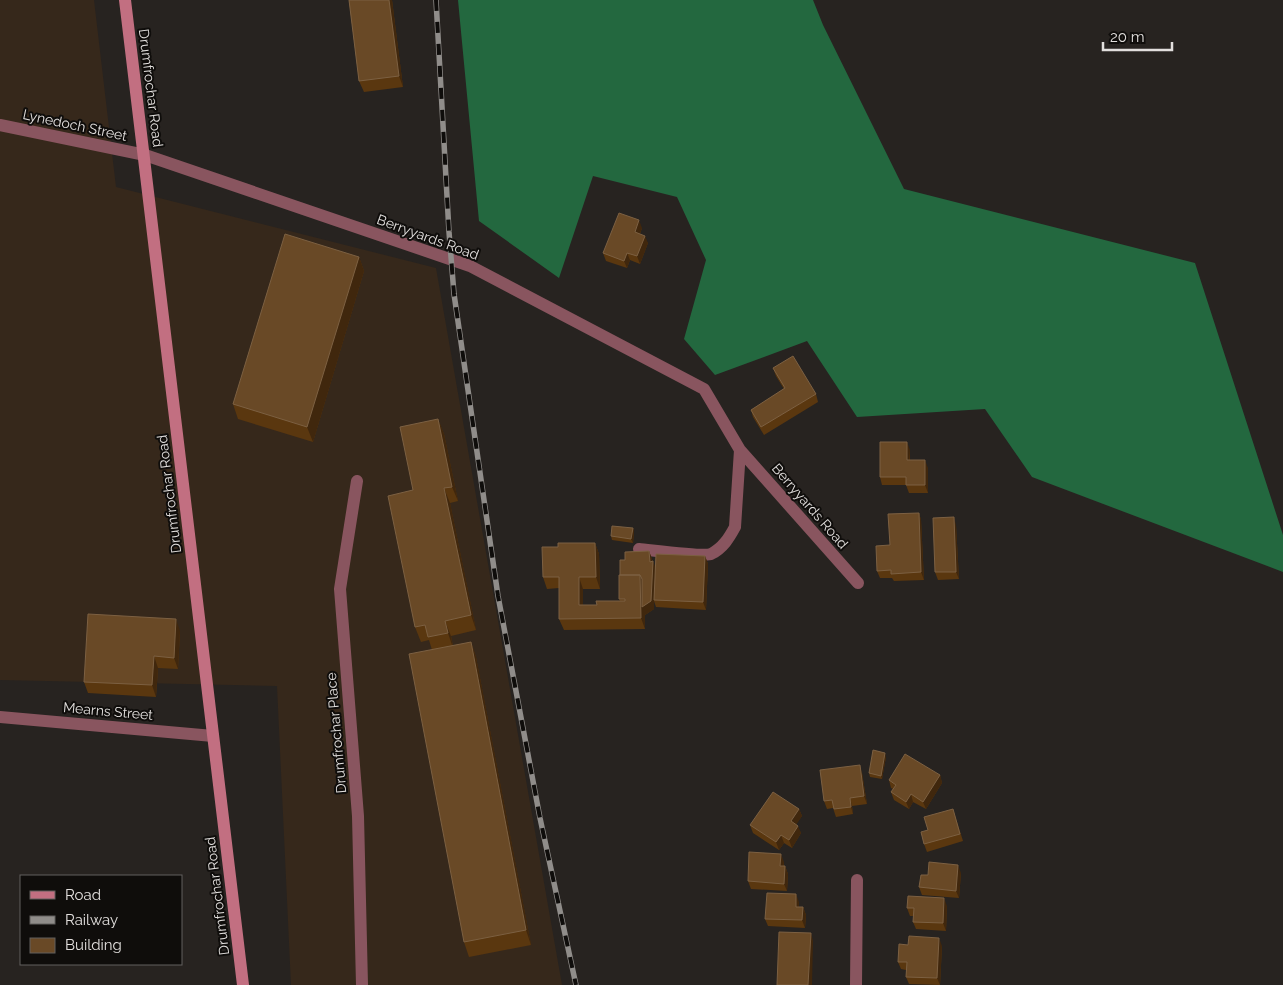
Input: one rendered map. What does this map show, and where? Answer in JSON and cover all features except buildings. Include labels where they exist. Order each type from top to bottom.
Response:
[{"type":"main road","name":"Drumfrochar Road","points":[[125,0],[243,985]]},
{"type":"street","name":"Lynedoch Street","points":[[0,125],[145,155]]},
{"type":"street","name":"Berryyards Road","points":[[145,155],[470,266],[704,389],[740,450],[858,583]]},
{"type":"street","points":[[639,549],[709,555],[720,548],[729,539],[735,527],[740,450]]},
{"type":"street","name":"Drumfrochar Place","points":[[357,481],[340,589],[358,816],[362,985]]},
{"type":"street","name":"Mearns Street","points":[[0,717],[213,736]]},
{"type":"street","points":[[856,985],[857,880]]},
{"type":"shaded area","points":[[0,0],[94,0],[116,187],[436,268],[562,985],[291,985],[277,686],[0,680]]},
{"type":"green space","points":[[458,0],[813,0],[823,25],[904,189],[1195,263],[1283,535],[1283,572],[1032,477],[985,409],[857,417],[807,341],[715,375],[684,339],[706,260],[677,197],[593,176],[559,278],[479,221]]},
{"type":"railway","points":[[436,0],[454,294],[498,596],[540,818],[576,985]]}]
